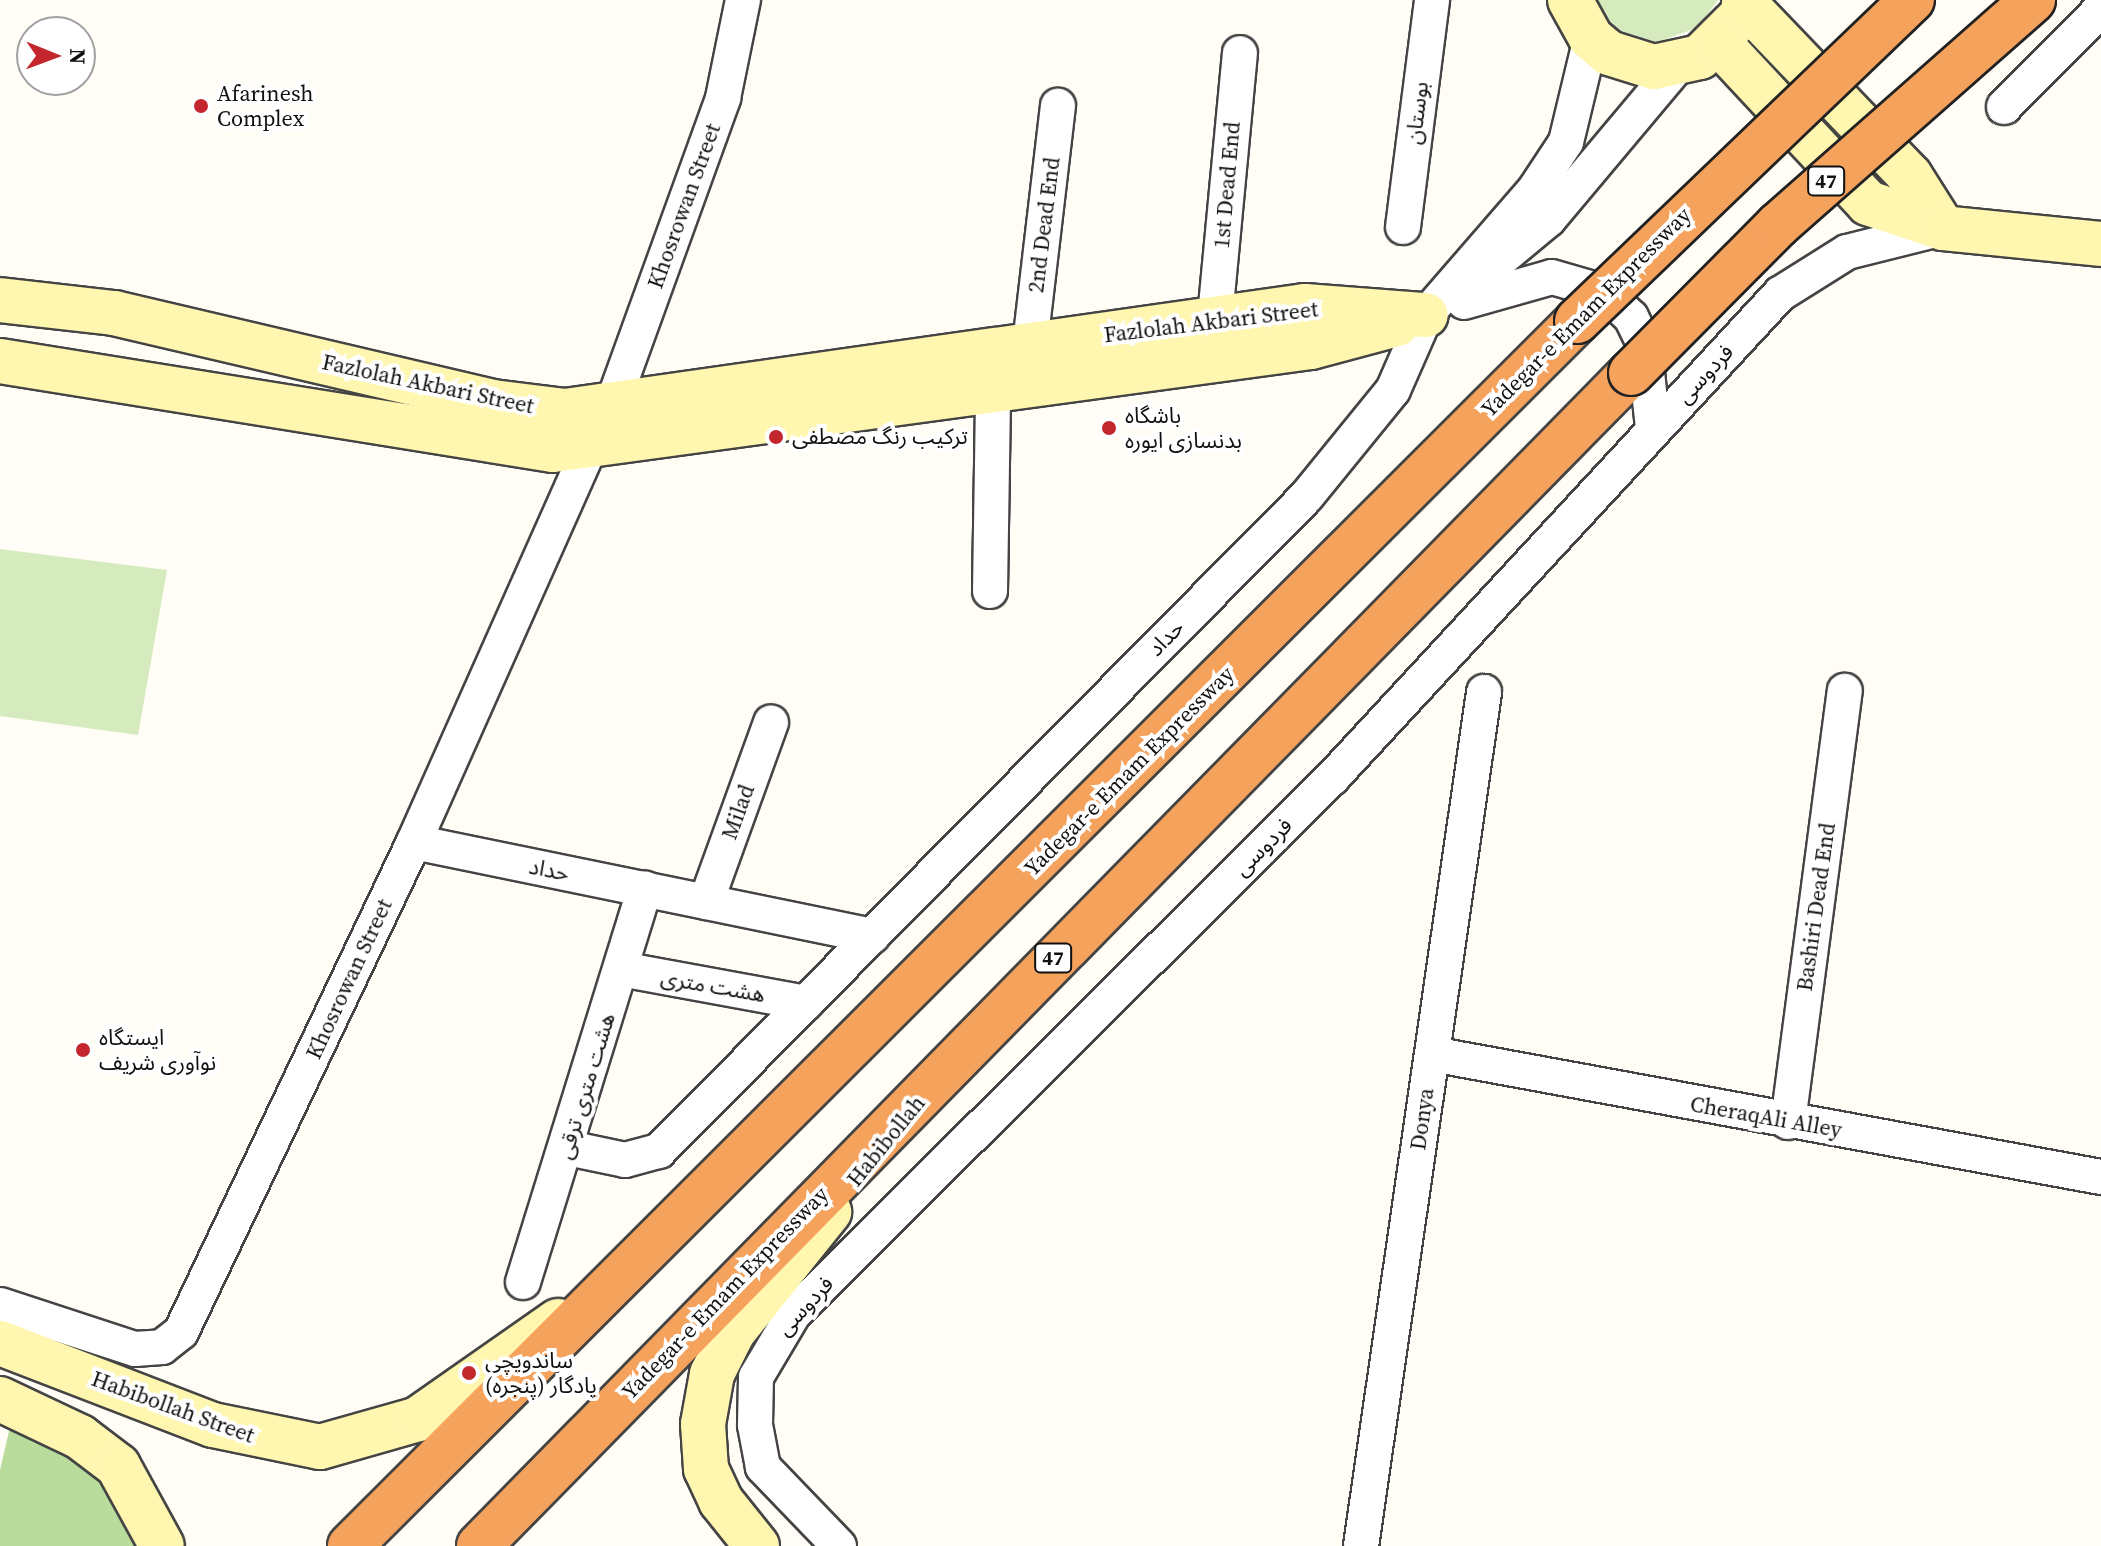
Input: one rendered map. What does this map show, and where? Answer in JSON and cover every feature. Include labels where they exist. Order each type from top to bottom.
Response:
[{"type":"highway","name":"Yadegar-e Emam Expressway","points":[[350,1546],[636,1267],[1577,321],[1912,0]]},
{"type":"highway","name":"Yadegar-e Emam Expressway","points":[[479,1546],[947,1065],[1778,225],[2033,0]]},
{"type":"street","name":"Khosrowan Street","points":[[0,1305],[135,1349],[162,1347],[181,1332],[414,842],[601,427],[723,98],[743,0]]},
{"type":"street","name":"بوستان","points":[[1403,227],[1432,0]]},
{"type":"street","points":[[1570,0],[1591,38],[1630,63],[1678,65]]},
{"type":"street","points":[[1426,315],[1548,220],[1678,65],[1719,43],[1744,2],[1910,176],[1943,228]]},
{"type":"street","points":[[2004,107],[2101,9]]},
{"type":"street","points":[[1426,315],[1535,189],[1566,142],[1591,38]]},
{"type":"street","points":[[1719,43],[1868,203],[1943,228],[2101,244]]},
{"type":"street","name":"1st Dead End","points":[[1215,317],[1240,53]]},
{"type":"street","name":"2nd Dead End","points":[[1030,344],[1058,106]]},
{"type":"street","name":"فردوسی","points":[[839,1546],[763,1467],[756,1377],[772,1342],[1332,778],[1780,294],[1847,252],[1943,228]]},
{"type":"street","points":[[1426,315],[1552,277],[1604,292],[1631,317],[1644,344],[1653,428]]},
{"type":"street","name":"Fazlolah Akbari Street","points":[[0,300],[114,313],[601,427],[993,391],[1311,347],[1426,315]]},
{"type":"street","name":"Fazlolah Akbari Street","points":[[0,361],[486,444],[601,427],[1030,344],[1215,317],[1305,306],[1426,315]]},
{"type":"street","name":"حداد","points":[[568,1148],[625,1160],[650,1156],[806,1003],[1306,497],[1393,390],[1426,315]]},
{"type":"street","points":[[990,591],[993,391]]},
{"type":"street","name":"Bashiri Dead End","points":[[1788,1122],[1845,691]]},
{"type":"street","name":"Donya","points":[[1361,1546],[1484,692]]},
{"type":"street","name":"Milad","points":[[706,902],[771,722]]},
{"type":"street","name":"حداد","points":[[414,842],[872,936]]},
{"type":"street","name":"هشت متری ترقی","points":[[523,1282],[568,1148],[645,889]]},
{"type":"street","name":"هشت متری","points":[[621,969],[806,1003]]},
{"type":"street","name":"CheraqAli Alley","points":[[1432,1054],[1788,1122],[2101,1177]]},
{"type":"street","name":"Habibollah","points":[[757,1546],[721,1501],[706,1469],[703,1424],[712,1374],[733,1332],[947,1065]]},
{"type":"street","name":"Habibollah Street","points":[[0,1343],[213,1425],[320,1447],[418,1419],[636,1267]]},
{"type":"street","points":[[0,1399],[80,1437],[118,1466],[162,1546]]},
{"type":"green space","points":[[1594,0],[1718,0],[1697,28],[1657,42],[1617,30]]},
{"type":"green space","points":[[0,549],[167,570],[138,735],[0,716]]},
{"type":"green space","points":[[10,1427],[100,1466],[143,1546],[0,1546],[0,1470]]},
{"type":"place","name":"Afarinesh Complex","points":[[201,106]]},
{"type":"place","name":"باشگاه بدنسازی ایوره","points":[[1109,428]]},
{"type":"place","name":"ترکیب رنگ مصطفی","points":[[776,437]]},
{"type":"place","name":"ایستگاه نوآوری شریف","points":[[83,1050]]},
{"type":"place","name":"ساندویچی یادگار (پنجره)","points":[[469,1373]]}]
